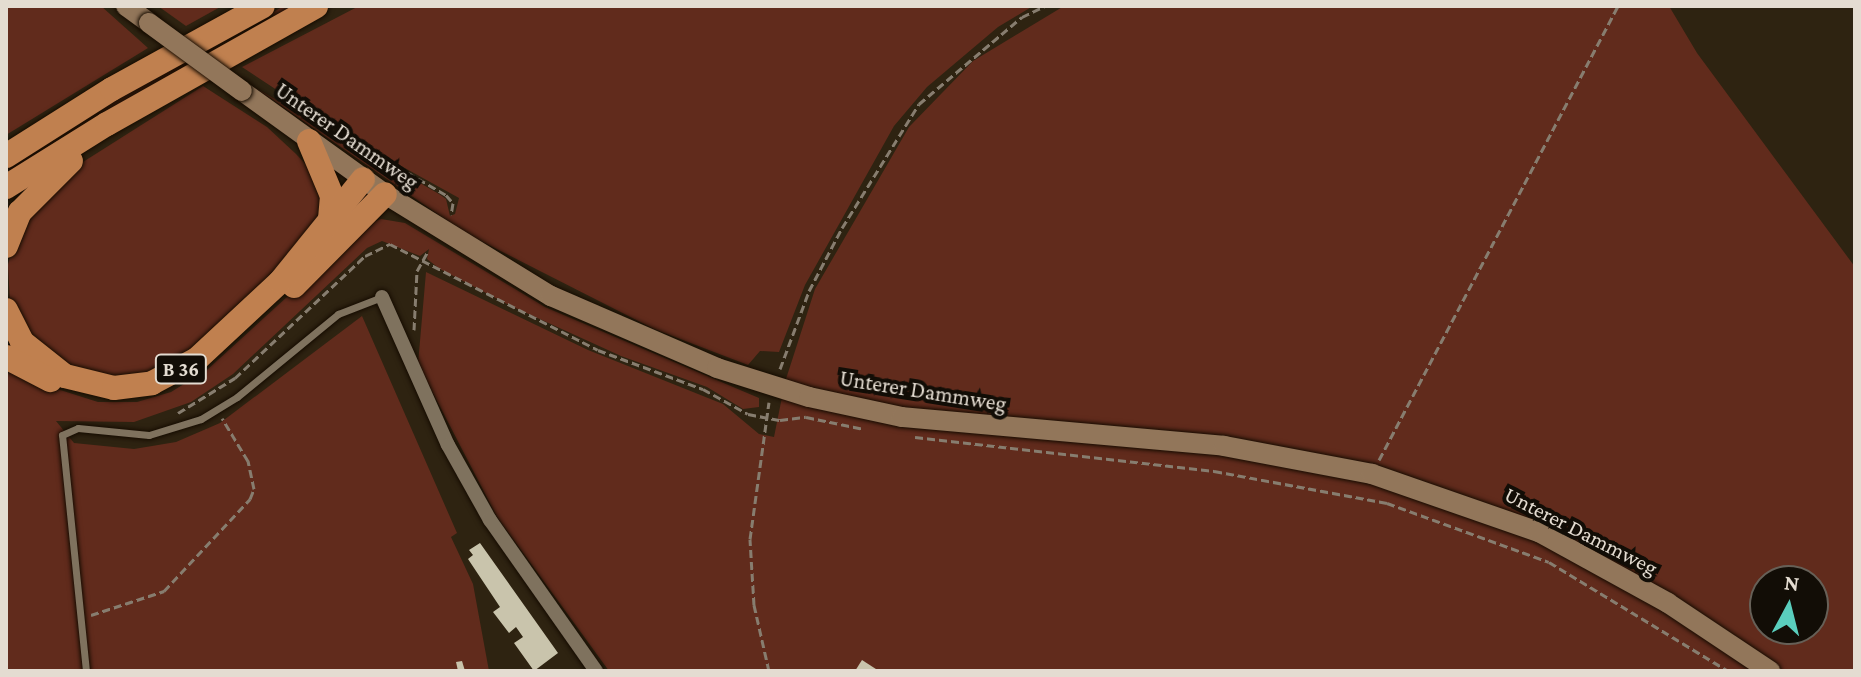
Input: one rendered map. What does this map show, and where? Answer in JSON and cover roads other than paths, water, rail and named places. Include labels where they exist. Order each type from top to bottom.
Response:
[{"type":"highway","points":[[7,155],[263,6]]},
{"type":"highway","points":[[6,187],[152,97],[316,6]]},
{"type":"highway","points":[[6,246],[20,212],[40,187],[130,122],[152,97]]},
{"type":"highway","points":[[309,141],[332,196],[330,220]]},
{"type":"highway","name":"B 36","points":[[6,310],[22,342],[65,376],[114,388],[152,383],[210,348],[280,282],[363,179]]},
{"type":"highway","points":[[6,357],[54,382],[97,396],[166,389],[216,356],[385,194]]},
{"type":"main road","name":"Unterer Dammweg","points":[[126,6],[385,194],[551,296],[631,335],[774,386],[902,417],[1224,446],[1372,474],[1539,532],[1668,603],[1770,671]]},
{"type":"street","points":[[382,297],[490,520],[596,671]]},
{"type":"lane","points":[[86,671],[62,435],[78,428],[149,435],[218,410],[338,314],[382,297]]}]
